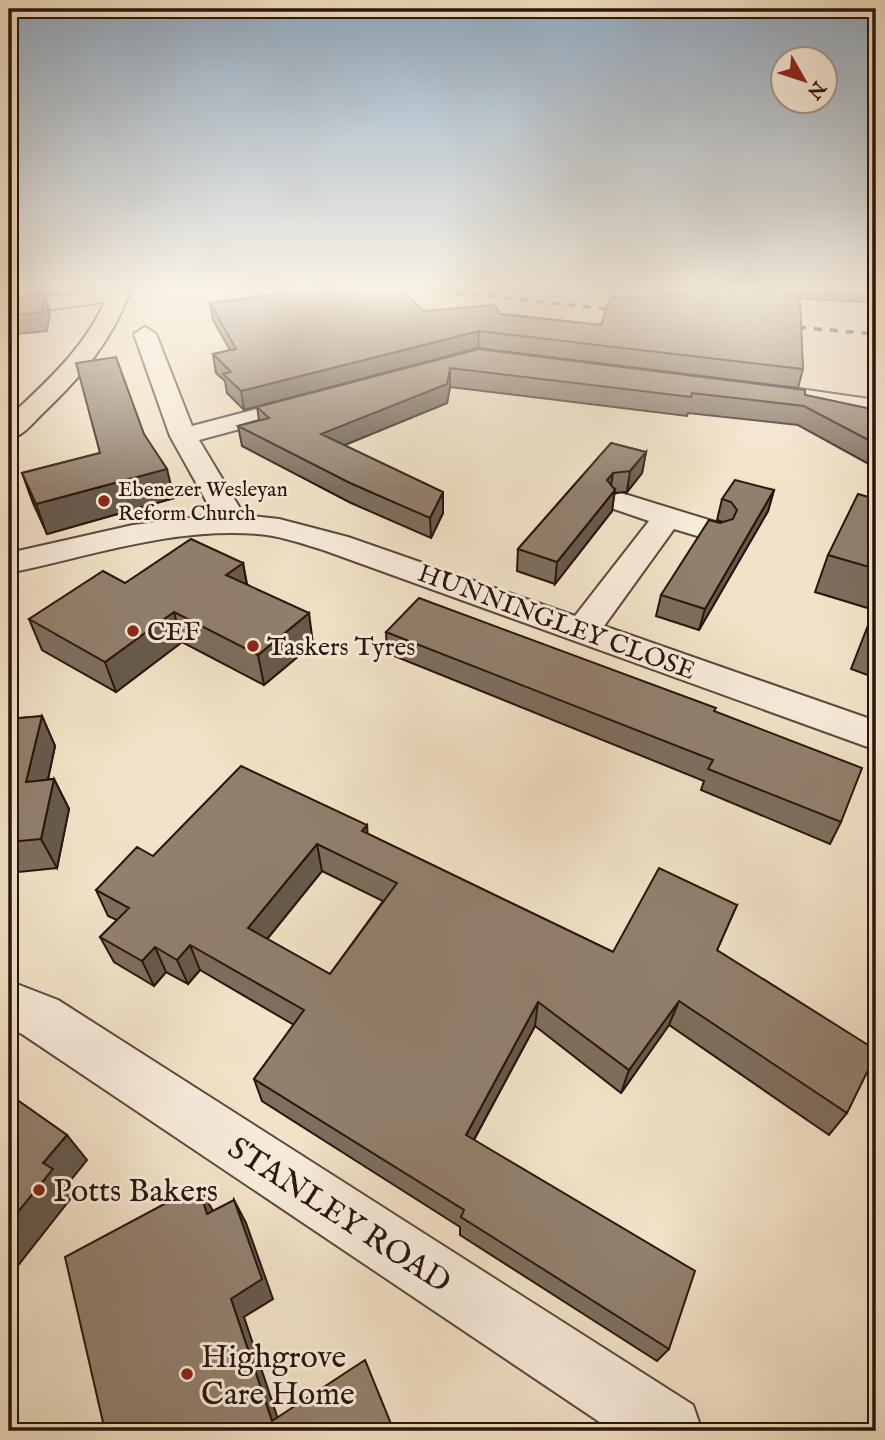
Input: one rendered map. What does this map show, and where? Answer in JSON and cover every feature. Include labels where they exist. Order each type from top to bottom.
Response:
[{"type":"main road","points":[[9,431],[83,354]]},
{"type":"street","points":[[153,354],[183,436],[205,479],[219,492],[233,524]]},
{"type":"street","points":[[749,391],[876,408]]},
{"type":"street","points":[[183,436],[331,397]]},
{"type":"street","points":[[621,502],[714,532]]},
{"type":"street","points":[[583,630],[667,517]]},
{"type":"street","name":"HUNNINGLEY CLOSE","points":[[9,562],[170,529],[233,524],[279,528],[338,544],[876,736]]},
{"type":"street","name":"STANLEY ROAD","points":[[9,1004],[40,1017],[669,1429]]},
{"type":"building","points":[[213,354],[387,354],[241,391],[223,374],[231,372]]},
{"type":"building","points":[[459,354],[520,354],[805,390],[805,395],[876,410],[876,444],[804,406],[692,393],[691,397],[450,368],[447,384],[321,434],[443,492],[430,518],[350,483],[238,426],[269,418],[257,407]]},
{"type":"building","points":[[677,354],[802,354],[803,369]]},
{"type":"building","points":[[116,357],[144,434],[167,469],[36,504],[22,473],[100,453],[76,363]]},
{"type":"building","points":[[611,443],[646,452],[630,471],[613,473],[607,480],[615,490],[557,562],[518,549]]},
{"type":"building","points":[[735,480],[774,490],[705,609],[661,595],[709,520],[720,523],[733,519],[737,510],[731,502],[722,499]]},
{"type":"building","points":[[858,494],[876,499],[876,569],[828,555]]},
{"type":"building","points":[[191,539],[243,563],[226,575],[309,613],[258,655],[174,612],[105,662],[29,619],[103,571],[125,583]]},
{"type":"building","points":[[419,598],[716,708],[714,711],[862,768],[841,822],[708,769],[713,760],[386,632]]},
{"type":"building","points":[[876,609],[876,635],[867,632]]},
{"type":"building","points":[[42,716],[26,782],[54,779],[41,839],[9,842],[9,719]]},
{"type":"building","points":[[241,766],[367,825],[362,831],[613,952],[659,868],[737,905],[717,950],[876,1050],[876,1054],[847,1113],[679,1001],[629,1070],[538,1002],[466,1135],[695,1271],[669,1349],[461,1217],[464,1210],[254,1079],[304,1010],[190,945],[177,960],[155,947],[142,961],[100,937],[129,908],[96,890],[137,847],[153,856]],"holes":[[[317,844],[397,883],[330,974],[248,928]]]},
{"type":"building","points":[[9,1094],[67,1135],[43,1163],[53,1169],[9,1223]]},
{"type":"building","name":"Highgrove Care Home","points":[[198,1186],[207,1214],[234,1200],[262,1279],[231,1299],[272,1421],[365,1360],[394,1431],[105,1431],[65,1257]]},
{"type":"place","name":"Ebenezer Wesleyan Reform Church","points":[[104,501]]},
{"type":"place","name":"CEF","points":[[133,631]]},
{"type":"place","name":"Taskers Tyres","points":[[253,646]]},
{"type":"place","name":"Potts Bakers","points":[[39,1190]]},
{"type":"place","name":"Highgrove Care Home","points":[[187,1374]]}]
